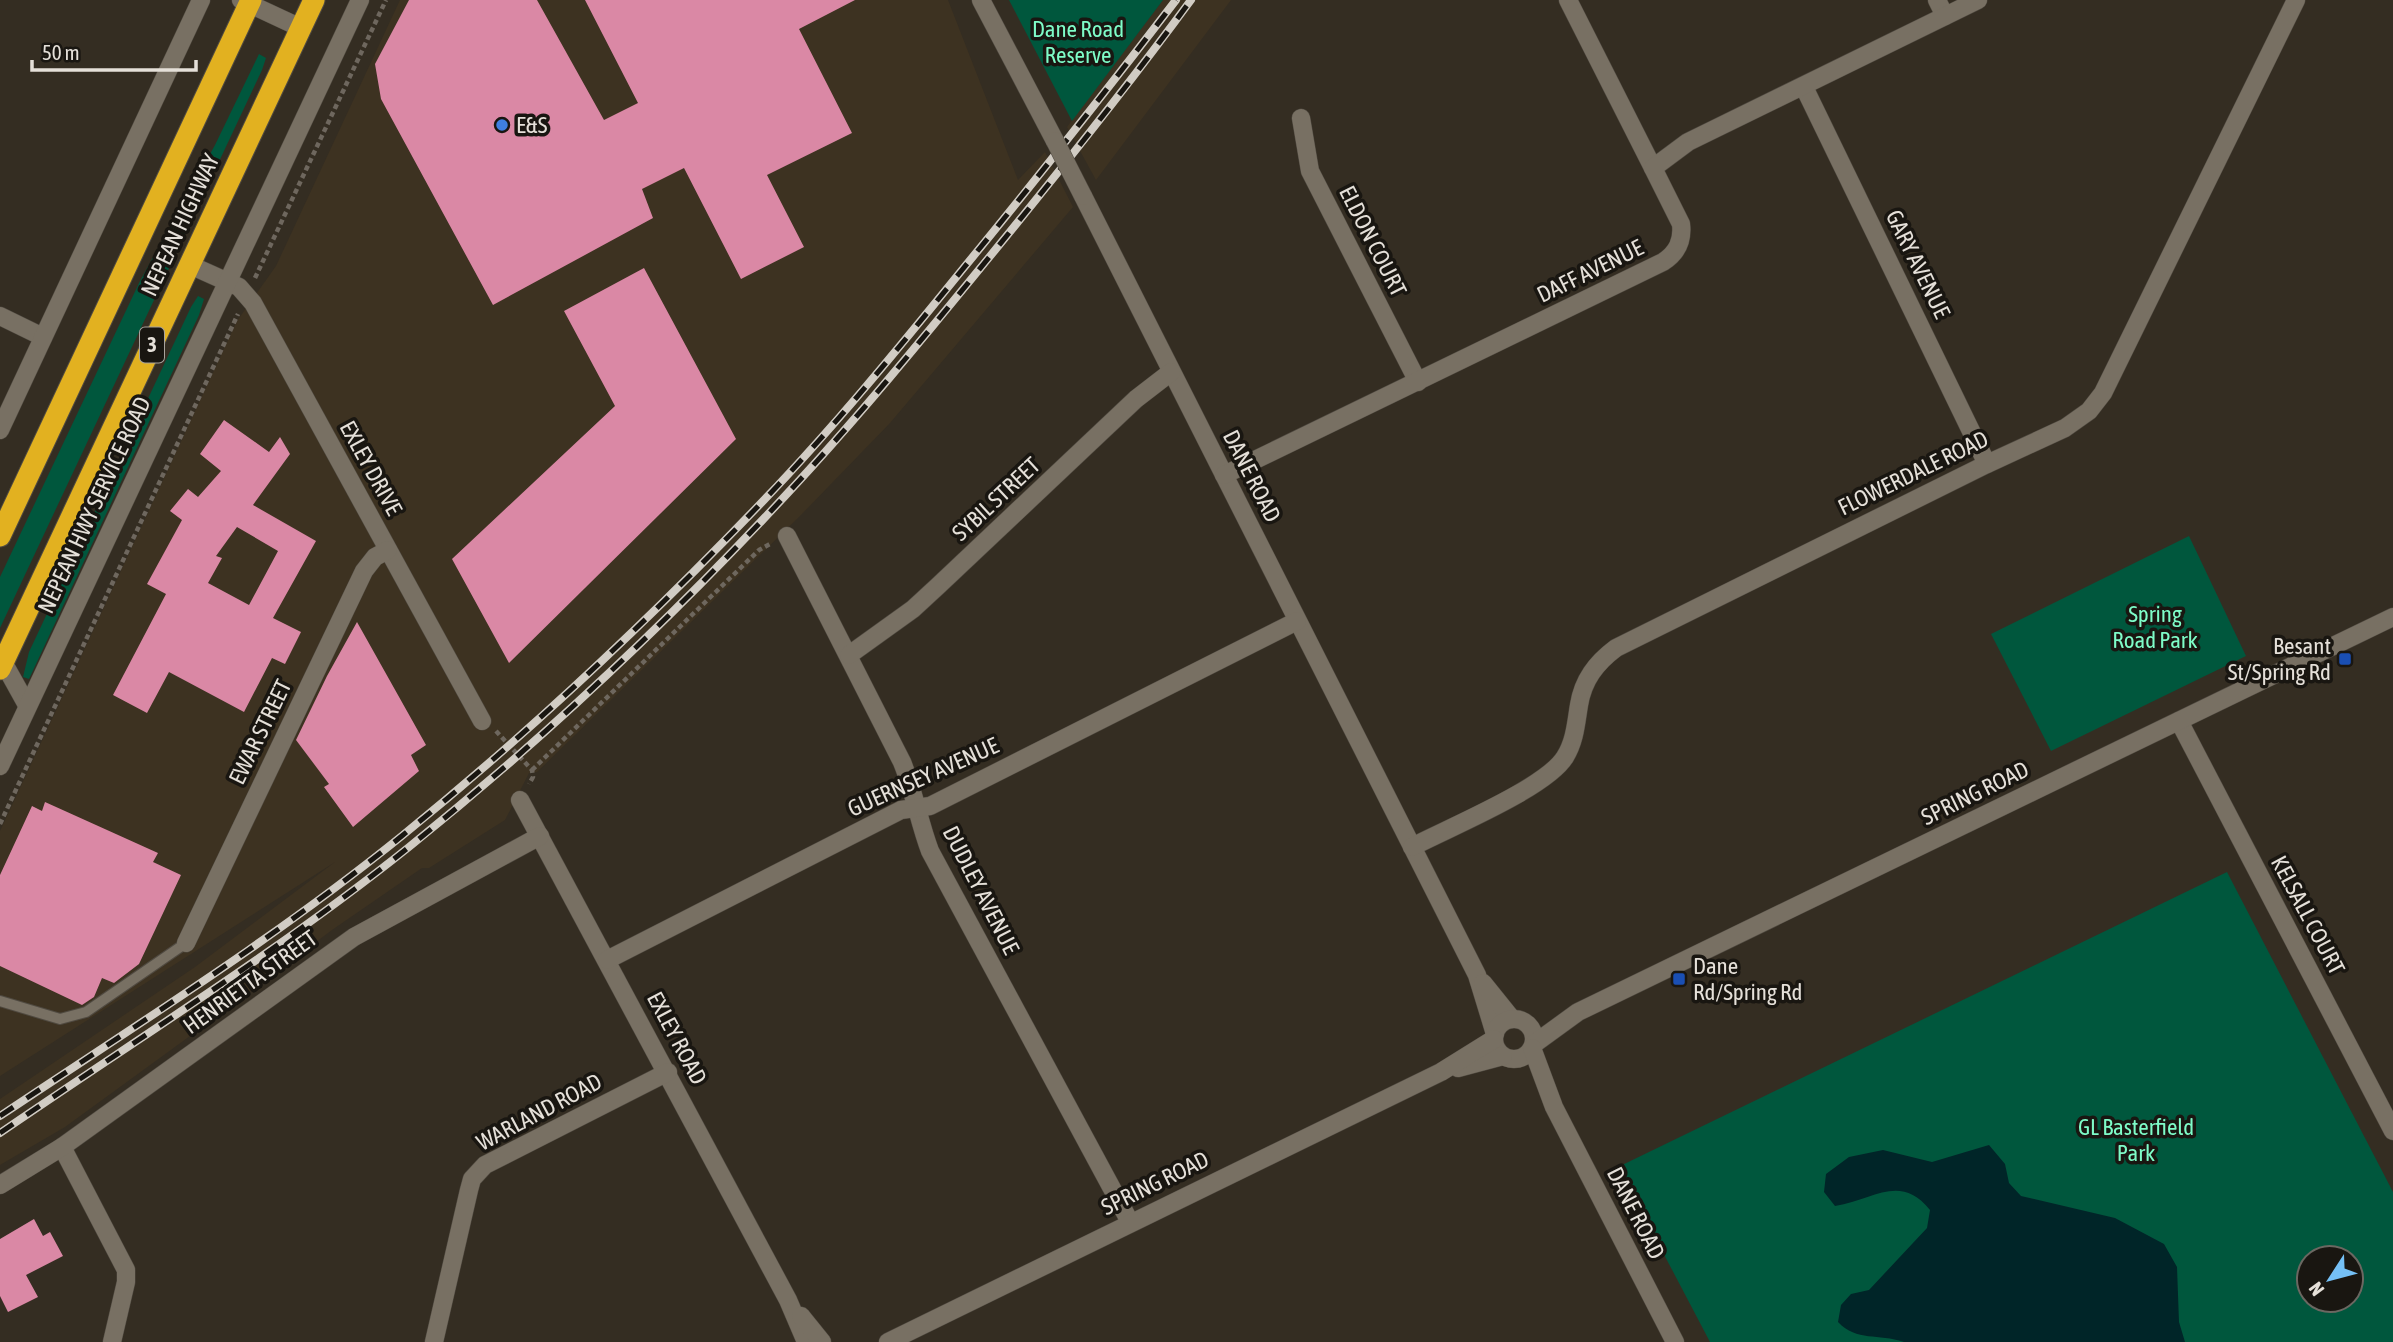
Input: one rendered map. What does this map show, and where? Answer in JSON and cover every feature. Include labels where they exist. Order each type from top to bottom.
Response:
[{"type":"highway","name":"NEPEAN HIGHWAY","points":[[2,666],[314,0]]},
{"type":"highway","name":"NEPEAN HIGHWAY","points":[[0,536],[247,1]]},
{"type":"street","points":[[0,430],[201,0]]},
{"type":"street","name":"NEPEAN HWY SERVICE ROAD","points":[[0,766],[360,0]]},
{"type":"street","name":"DANE ROAD","points":[[981,0],[1477,975],[1494,1037]]},
{"type":"street","points":[[1568,0],[1653,168],[1688,142],[1804,87],[1941,8],[1978,0]]},
{"type":"street","name":"FLOWERDALE ROAD","points":[[1412,847],[1530,787],[1557,767],[1571,747],[1585,684],[1599,661],[1616,648],[2065,428],[2096,403],[2296,0]]},
{"type":"street","points":[[247,1],[301,28]]},
{"type":"street","name":"GARY AVENUE","points":[[1804,87],[1987,464]]},
{"type":"street","name":"ELDON COURT","points":[[1301,118],[1310,171],[1418,382]]},
{"type":"street","name":"DAFF AVENUE","points":[[1224,475],[1663,262],[1674,254],[1682,233],[1681,224],[1653,168]]},
{"type":"street","name":"EXLEY DRIVE","points":[[190,265],[239,287],[247,295],[482,721]]},
{"type":"street","points":[[0,316],[43,337]]},
{"type":"street","name":"SYBIL STREET","points":[[849,655],[913,609],[1136,399],[1171,372]]},
{"type":"street","name":"DUDLEY AVENUE","points":[[787,536],[902,762],[930,851],[1130,1222]]},
{"type":"street","name":"EWAR STREET","points":[[186,943],[364,571],[375,557],[388,550]]},
{"type":"street","name":"SPRING ROAD","points":[[1533,1046],[1578,1012],[2393,617]]},
{"type":"street","name":"GUERNSEY AVENUE","points":[[607,960],[901,810],[930,806],[1297,621]]},
{"type":"street","name":"NEPEAN HIGHWAY","points":[[2,666],[27,705]]},
{"type":"street","name":"KELSALL COURT","points":[[2179,721],[2393,1131]]},
{"type":"street","name":"EXLEY ROAD","points":[[520,800],[668,1072],[788,1300],[806,1342]]},
{"type":"street","name":"HENRIETTA STREET","points":[[0,1185],[62,1147],[354,937],[540,836]]},
{"type":"street","name":"DANE ROAD","points":[[1477,975],[1519,1021]]},
{"type":"street","name":"SPRING ROAD","points":[[1519,1021],[1578,1012]]},
{"type":"street","points":[[1519,1021],[1533,1032],[1533,1046],[1525,1057],[1508,1058],[1498,1052],[1494,1037],[1501,1024],[1519,1021]]},
{"type":"street","name":"SPRING ROAD","points":[[887,1341],[1441,1072],[1494,1037]]},
{"type":"street","name":"DANE ROAD","points":[[1533,1046],[1553,1107],[1672,1341]]},
{"type":"street","name":"DANE ROAD","points":[[1508,1058],[1528,1073],[1553,1107]]},
{"type":"street","name":"SPRING ROAD","points":[[1441,1072],[1508,1058]]},
{"type":"street","name":"WARLAND ROAD","points":[[434,1342],[469,1190],[472,1179],[478,1172],[485,1165],[668,1072]]},
{"type":"street","points":[[62,1147],[126,1270],[126,1282],[112,1342]]},
{"type":"street","name":"EXLEY ROAD","points":[[788,1300],[822,1342]]},
{"type":"lane","points":[[0,1001],[60,1019],[86,1012],[186,943]]},
{"type":"path","points":[[0,824],[386,0]]},
{"type":"path","points":[[531,771],[759,550],[787,536]]},
{"type":"path","points":[[482,721],[489,723],[531,771],[533,777],[520,800]]},
{"type":"shaded area","points":[[400,0],[948,0],[1018,180],[1045,152],[1073,207],[890,423],[800,516],[537,772],[529,773],[505,820],[429,868],[422,868],[332,930],[65,1127],[0,1165],[0,1099],[195,967],[335,862],[0,1076],[0,831],[237,321],[276,266]]},
{"type":"shaded area","points":[[1163,0],[1231,0],[1096,180],[1067,127]]},
{"type":"green space","name":"Dane Road Reserve","points":[[1009,0],[1163,0],[1072,121]]},
{"type":"green space","points":[[259,54],[266,58],[262,70],[0,628],[0,577],[140,281],[215,145]]},
{"type":"green space","points":[[198,296],[204,299],[199,315],[29,679],[23,677],[29,652]]},
{"type":"green space","name":"Spring Road Park","points":[[2189,536],[2246,656],[2051,751],[1991,634]]},
{"type":"green space","name":"GL Basterfield Park","points":[[2227,872],[2393,1192],[2393,1342],[1710,1342],[1618,1167]]},
{"type":"water","points":[[1989,1145],[2005,1164],[2009,1183],[2021,1196],[2115,1218],[2164,1244],[2177,1267],[2179,1322],[2185,1342],[1904,1342],[1860,1335],[1838,1322],[1841,1305],[1851,1294],[1869,1290],[1927,1228],[1930,1210],[1919,1199],[1897,1191],[1835,1206],[1824,1192],[1826,1174],[1849,1157],[1883,1150],[1932,1162]]},
{"type":"building","points":[[409,0],[537,0],[604,120],[638,103],[585,0],[855,0],[799,29],[852,133],[767,175],[804,247],[741,279],[684,168],[642,189],[653,218],[493,305],[381,99],[375,64]]},
{"type":"building","points":[[644,268],[736,439],[509,663],[452,559],[615,406],[564,311]]},
{"type":"building","points":[[224,420],[269,452],[280,437],[290,454],[253,505],[316,541],[273,618],[301,632],[285,664],[272,658],[244,712],[169,672],[147,713],[113,695],[166,594],[147,584],[182,520],[170,511],[188,489],[198,497],[221,471],[200,454]],"holes":[[[237,527],[278,551],[249,605],[208,583],[222,558],[216,556]]]},
{"type":"building","points":[[357,622],[426,745],[411,755],[419,771],[353,827],[324,787],[329,784],[296,740]]},
{"type":"building","points":[[45,802],[158,853],[153,862],[181,875],[139,964],[114,983],[102,978],[94,997],[82,1005],[0,966],[0,875],[32,806],[42,811]]},
{"type":"building","points":[[34,1219],[43,1236],[50,1232],[63,1256],[26,1275],[38,1297],[8,1312],[0,1296],[0,1239]]},
{"type":"railway","points":[[0,1116],[205,980],[355,873],[497,756],[634,631],[764,500],[865,387],[1016,203],[1176,0]]},
{"type":"railway","points":[[0,1133],[259,958],[360,885],[508,765],[650,634],[741,543],[864,408],[1067,161],[1191,0]]},
{"type":"place","name":"E&S","points":[[502,125]]},
{"type":"place","name":"Besant St/Spring Rd","points":[[2345,659]]},
{"type":"place","name":"Dane Rd/Spring Rd","points":[[1679,979]]}]
